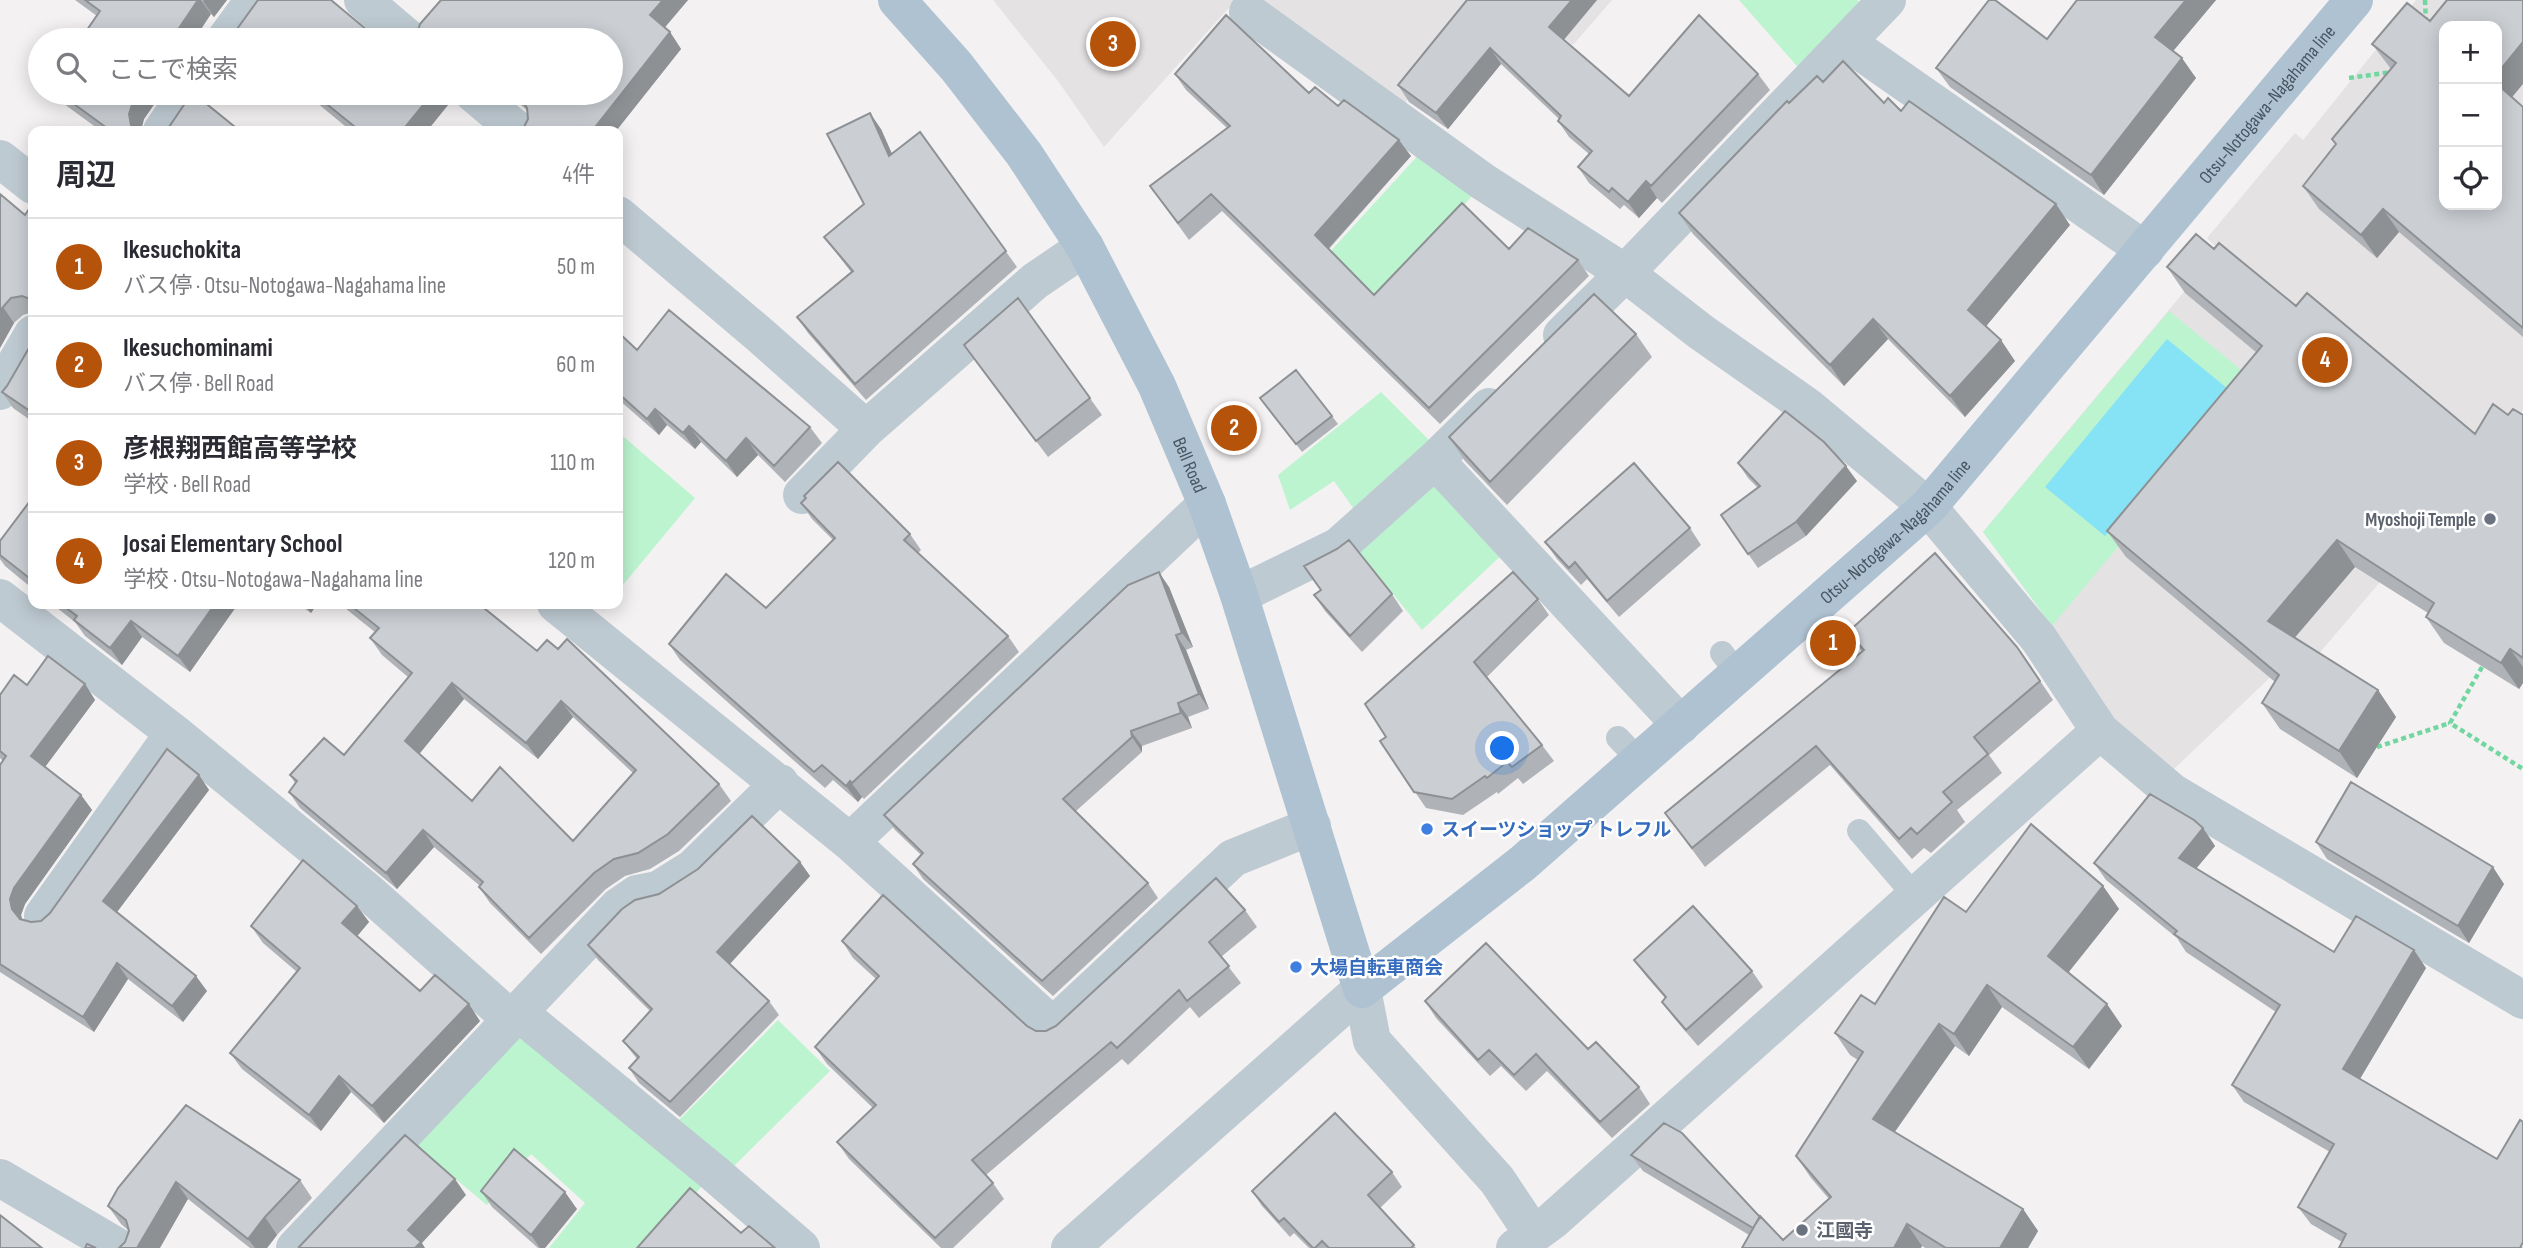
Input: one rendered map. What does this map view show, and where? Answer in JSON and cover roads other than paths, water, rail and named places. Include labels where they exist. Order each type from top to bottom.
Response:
[{"type":"main road","name":"Bell Road","points":[[897,0],[956,66],[1016,143],[1085,247],[1157,386],[1207,504],[1239,595],[1362,989]]},
{"type":"main road","name":"Otsu-Notogawa-Nagahama line","points":[[1362,989],[1523,863],[1629,750],[1681,725],[1730,663],[1928,507],[2351,1]]},
{"type":"street","points":[[234,28],[254,0]]},
{"type":"street","points":[[363,0],[396,28]]},
{"type":"street","points":[[1539,357],[1885,8]]},
{"type":"street","points":[[1248,12],[1482,181],[1625,273],[1697,337],[1778,391],[1808,407],[1928,507],[2039,639],[2109,731],[2172,792],[2193,793],[2523,1000]]},
{"type":"street","points":[[1848,43],[1888,65],[2144,250]]},
{"type":"street","points":[[165,126],[180,105]]},
{"type":"street","points":[[487,105],[512,126]]},
{"type":"street","points":[[0,159],[28,181]]},
{"type":"street","points":[[623,219],[760,334],[866,429]]},
{"type":"street","points":[[802,495],[866,429],[1035,281],[1085,247]]},
{"type":"street","points":[[0,391],[28,343]]},
{"type":"street","points":[[1239,595],[1339,546],[1435,460],[1511,385]]},
{"type":"street","points":[[1435,460],[1681,725]]},
{"type":"street","points":[[850,842],[1207,504]]},
{"type":"street","points":[[0,598],[174,733],[516,1016],[715,1173],[802,1248]]},
{"type":"street","points":[[562,609],[850,842],[1053,1026],[1233,858],[1312,826]]},
{"type":"street","points":[[1362,989],[1372,1041],[1497,1180],[1524,1241],[1552,1221],[1914,895],[2109,731]]},
{"type":"street","points":[[43,916],[174,733]]},
{"type":"street","points":[[295,1248],[618,907],[637,894],[658,890],[693,868],[780,783]]},
{"type":"street","points":[[1070,1248],[1362,989]]},
{"type":"street","points":[[0,1178],[120,1248]]},
{"type":"lane","points":[[1859,831],[1914,895]]},
{"type":"water","points":[[2167,339],[2228,389],[2105,536],[2045,487]]},
{"type":"place","name":"彦根翔西館高等学校","points":[[1113,44]]},
{"type":"place","name":"Josai Elementary School","points":[[2325,360]]},
{"type":"place","name":"Ikesuchominami","points":[[1234,428]]},
{"type":"place","name":"Myoshoji Temple","points":[[2490,519]]},
{"type":"place","name":"Ikesuchokita","points":[[1833,643]]},
{"type":"place","name":"スイーツショップ トレフル","points":[[1427,829]]},
{"type":"place","name":"大場自転車商会","points":[[1296,967]]},
{"type":"place","name":"江國寺","points":[[1802,1230]]}]
